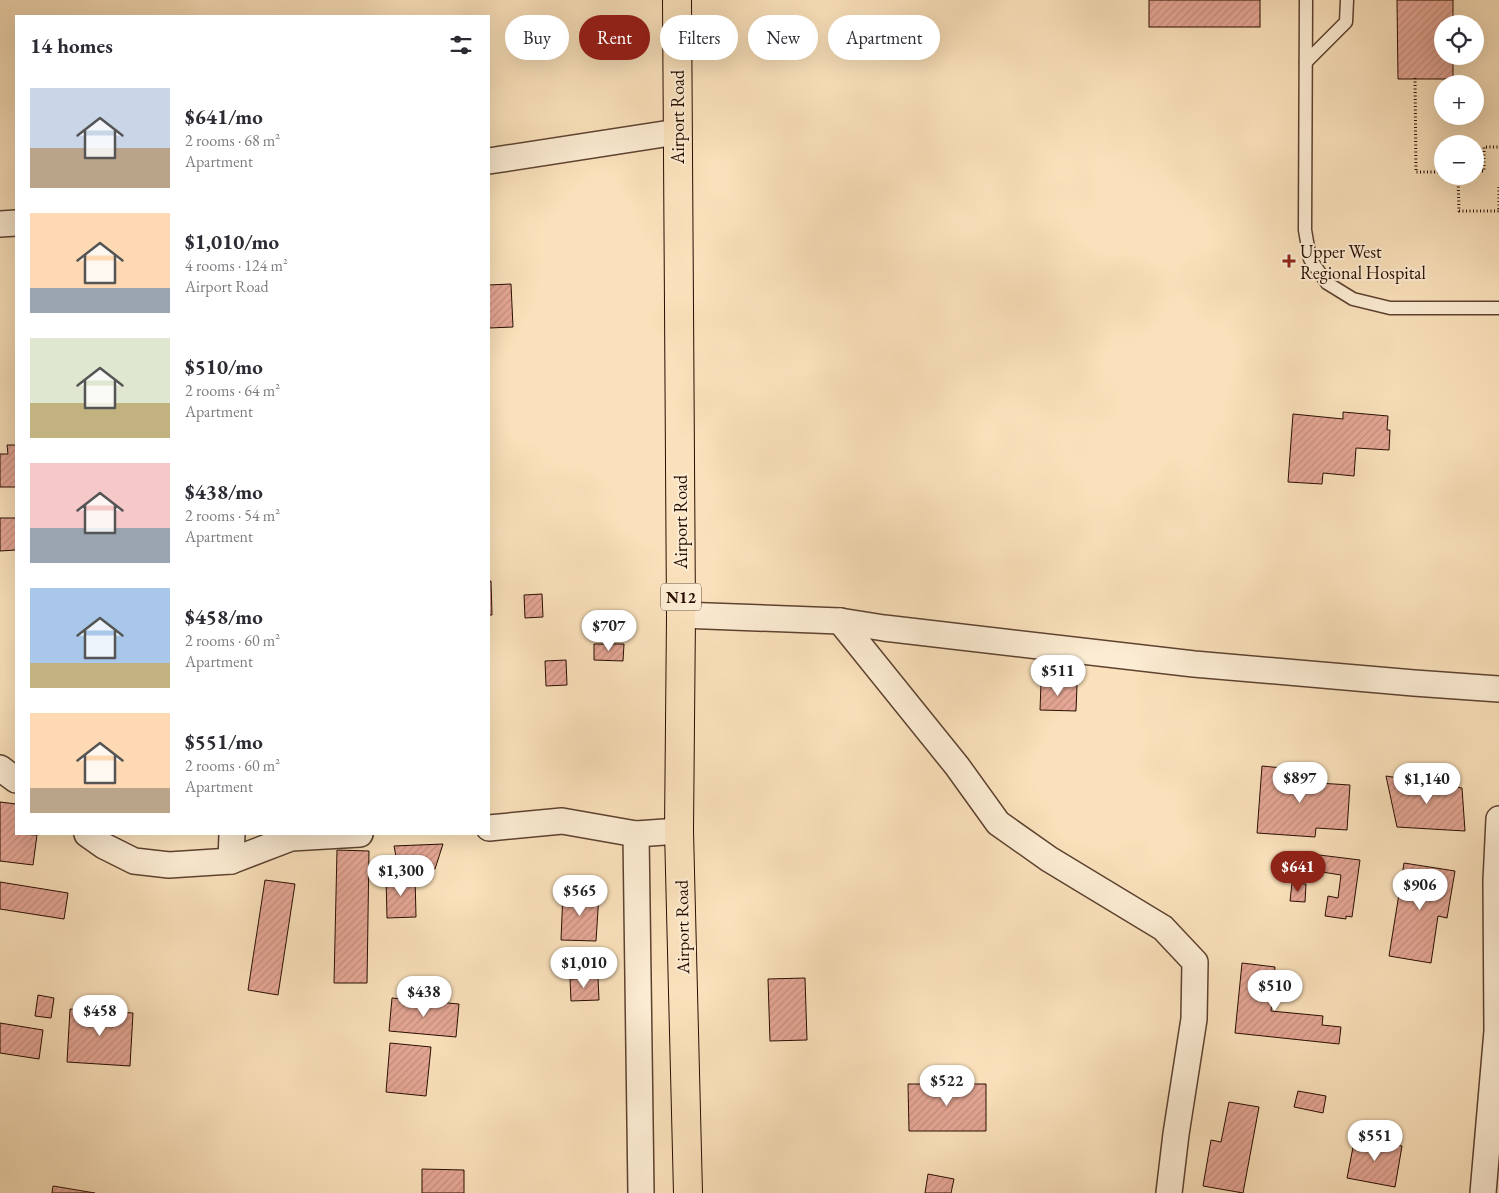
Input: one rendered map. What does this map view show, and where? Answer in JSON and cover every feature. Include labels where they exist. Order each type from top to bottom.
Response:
[{"type":"highway","name":"Airport Road","points":[[677,0],[681,615],[679,831],[688,1193]]},
{"type":"street","points":[[490,161],[677,132]]},
{"type":"street","points":[[0,224],[15,223]]},
{"type":"street","points":[[681,615],[840,621],[884,628],[1194,664],[1499,690]]},
{"type":"street","points":[[840,621],[957,766],[998,824],[1049,859],[1163,928],[1195,962],[1194,1019],[1169,1193]]},
{"type":"street","points":[[0,768],[15,779]]},
{"type":"street","points":[[1483,1193],[1496,1031],[1498,956],[1496,881],[1499,819]]},
{"type":"street","points":[[490,828],[562,821],[636,834],[679,831]]},
{"type":"street","points":[[636,834],[641,1193]]},
{"type":"street","points":[[88,835],[104,846],[134,861],[169,865],[231,861],[291,838],[343,835]]},
{"type":"street","points":[[231,861],[232,835]]},
{"type":"lane","points":[[1306,0],[1306,230],[1310,259],[1327,283],[1354,300],[1390,308],[1499,308]]},
{"type":"lane","points":[[1306,62],[1346,22],[1346,0]]},
{"type":"path","points":[[1415,78],[1416,172],[1434,172]]},
{"type":"path","points":[[1484,147],[1499,147]]},
{"type":"path","points":[[1458,185],[1459,211],[1499,211],[1499,187]]},
{"type":"building","points":[[1149,0],[1260,0],[1260,27],[1149,27]]},
{"type":"building","points":[[1397,0],[1453,0],[1453,15],[1434,15],[1434,65],[1453,65],[1453,75],[1434,75],[1434,79],[1398,79]]},
{"type":"building","points":[[511,284],[513,327],[490,328],[490,285]]},
{"type":"building","points":[[1343,412],[1388,416],[1387,430],[1390,430],[1389,450],[1356,448],[1354,476],[1323,473],[1322,484],[1288,482],[1293,414],[1343,419]]},
{"type":"building","points":[[7,445],[15,445],[15,487],[0,487],[0,454],[8,454]]},
{"type":"building","points":[[0,518],[15,518],[15,550],[0,551]]},
{"type":"building","points":[[490,581],[491,581],[492,615],[490,615]]},
{"type":"building","points":[[542,594],[543,617],[525,618],[524,595]]},
{"type":"building","points":[[594,644],[624,644],[623,661],[594,660]]},
{"type":"building","points":[[566,660],[567,685],[546,686],[545,661]]},
{"type":"building","points":[[1041,683],[1077,685],[1076,711],[1040,710]]},
{"type":"building","points":[[1262,766],[1303,770],[1302,782],[1350,785],[1347,830],[1316,828],[1315,837],[1257,833]]},
{"type":"building","points":[[1386,776],[1462,788],[1465,831],[1397,827]]},
{"type":"building","points":[[0,802],[15,804],[15,835],[37,835],[33,865],[0,861]]},
{"type":"building","points":[[443,844],[435,869],[398,867],[394,846]]},
{"type":"building","points":[[337,850],[369,851],[367,983],[334,983]]},
{"type":"building","points":[[1311,854],[1360,860],[1352,917],[1346,916],[1346,919],[1325,916],[1328,896],[1338,898],[1341,875],[1309,870]]},
{"type":"building","points":[[1404,863],[1455,871],[1447,918],[1438,916],[1431,963],[1389,956]]},
{"type":"building","points":[[415,876],[416,917],[387,918],[386,877]]},
{"type":"building","points":[[265,880],[295,884],[278,995],[248,990]]},
{"type":"building","points":[[0,882],[68,893],[64,919],[0,909]]},
{"type":"building","points":[[1292,883],[1306,884],[1305,902],[1290,901]]},
{"type":"building","points":[[563,892],[599,894],[596,941],[561,940]]},
{"type":"building","points":[[1242,963],[1275,967],[1271,1011],[1323,1016],[1322,1025],[1341,1027],[1339,1044],[1235,1033]]},
{"type":"building","points":[[598,978],[599,1000],[571,1001],[570,979]]},
{"type":"building","points":[[805,978],[807,1040],[770,1041],[768,979]]},
{"type":"building","points":[[38,995],[54,998],[51,1018],[35,1016]]},
{"type":"building","points":[[392,998],[459,1004],[456,1037],[389,1031]]},
{"type":"building","points":[[70,1009],[133,1013],[130,1066],[67,1062]]},
{"type":"building","points":[[0,1023],[43,1030],[39,1059],[0,1053]]},
{"type":"building","points":[[390,1043],[431,1047],[426,1096],[386,1092]]},
{"type":"building","points":[[908,1084],[986,1084],[986,1131],[909,1131]]},
{"type":"building","points":[[1298,1091],[1326,1096],[1323,1113],[1294,1107]]},
{"type":"building","points":[[1229,1102],[1259,1107],[1243,1193],[1203,1186],[1211,1140],[1221,1142]]},
{"type":"building","points":[[1355,1137],[1402,1146],[1395,1187],[1347,1178]]},
{"type":"building","points":[[422,1169],[464,1170],[464,1193],[422,1193]]},
{"type":"building","points":[[928,1174],[954,1179],[951,1193],[925,1193]]},
{"type":"building","points":[[53,1186],[95,1193],[52,1193]]},
{"type":"place","name":"Upper West Regional Hospital","points":[[1289,261]]}]
